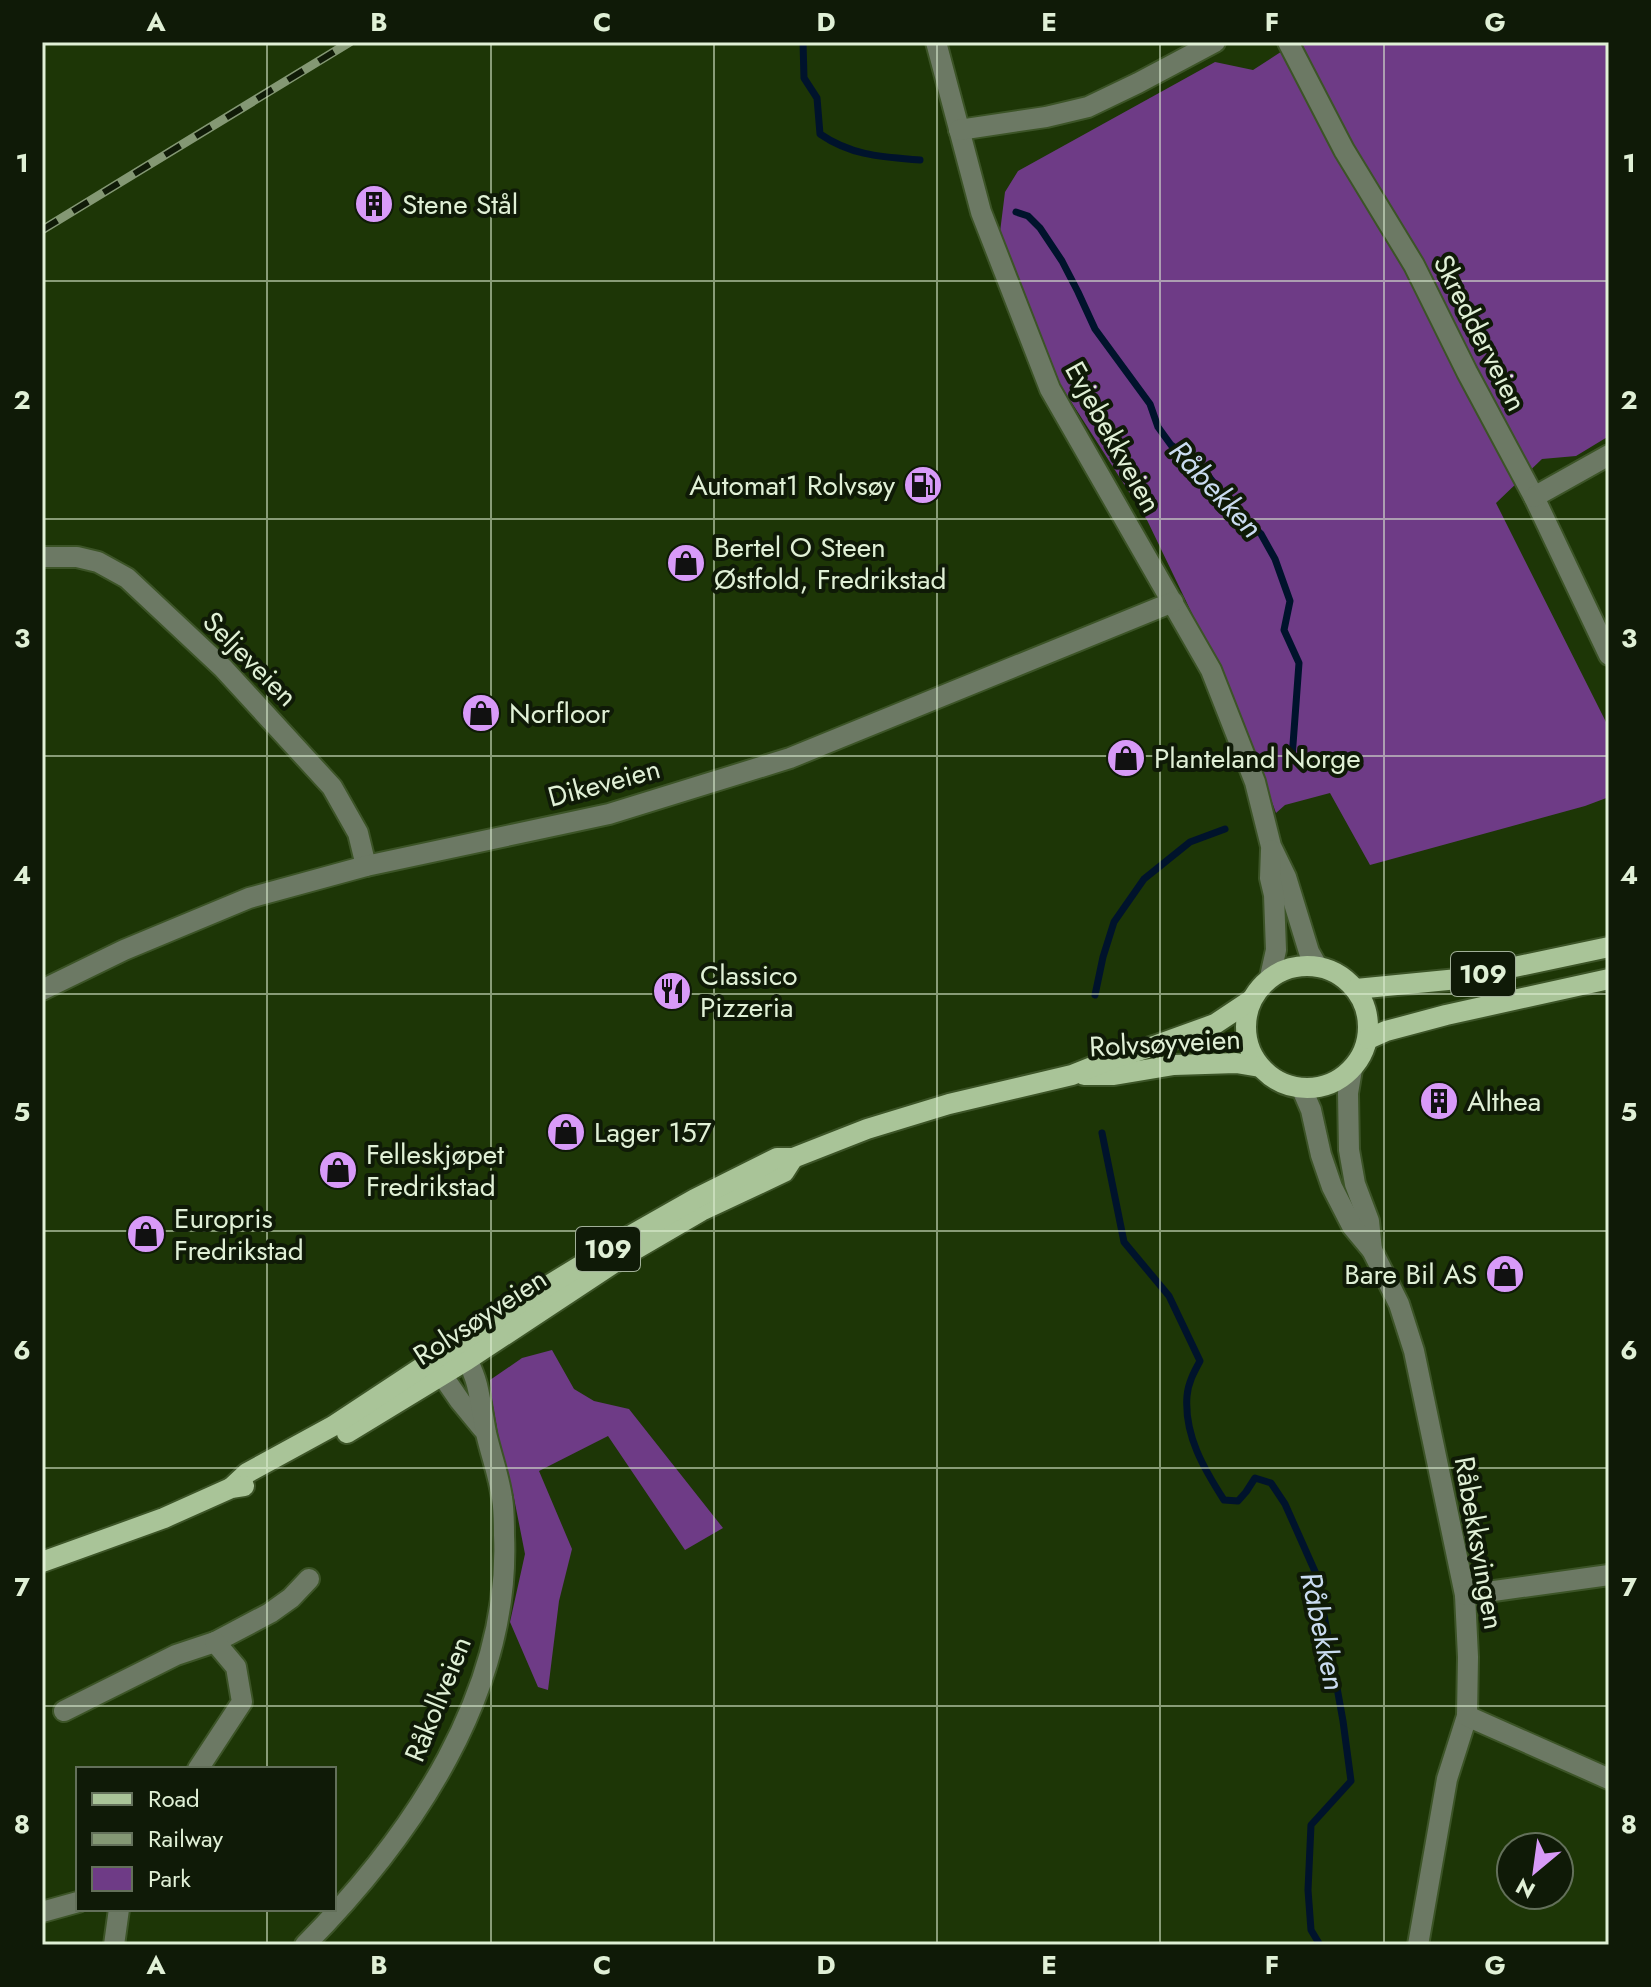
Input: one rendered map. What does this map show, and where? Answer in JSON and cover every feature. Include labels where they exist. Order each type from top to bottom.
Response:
[{"type":"main road","name":"109","points":[[1356,989],[1458,979],[1609,947]]},
{"type":"main road","points":[[1270,977],[1293,967],[1317,966],[1339,974],[1356,989],[1367,1012],[1368,1039],[1352,1069],[1329,1085],[1302,1089]]},
{"type":"main road","name":"109","points":[[1251,1000],[1270,977]]},
{"type":"main road","name":"109","points":[[1368,1039],[1446,1015],[1609,979]]},
{"type":"main road","points":[[1251,1000],[1246,1023],[1248,1047],[1260,1067]]},
{"type":"main road","name":"Rolvsøyveien","points":[[44,1556],[164,1518],[231,1488],[247,1473],[437,1368],[621,1241],[777,1158],[793,1158],[867,1129],[949,1104],[1072,1075],[1215,1024],[1251,1000]]},
{"type":"main road","name":"Rolvsøyveien","points":[[1072,1075],[1114,1075],[1174,1065],[1236,1063],[1260,1067]]},
{"type":"main road","name":"109","points":[[1260,1067],[1279,1082],[1302,1089]]},
{"type":"street","name":"Evjebekkveien","points":[[936,42],[981,212],[1050,389],[1211,670],[1255,782],[1271,846],[1286,877],[1309,952],[1317,966]]},
{"type":"street","points":[[959,130],[1046,117],[1088,107],[1215,42]]},
{"type":"street","name":"Skredderveien","points":[[1288,42],[1344,150],[1414,265],[1534,497],[1609,655]]},
{"type":"street","points":[[1534,497],[1609,455]]},
{"type":"street","name":"Seljeveien","points":[[42,557],[77,557],[98,562],[127,578],[223,668],[332,787],[358,833],[366,866]]},
{"type":"street","name":"Dikeveien","points":[[42,990],[124,950],[249,898],[366,866],[609,814],[790,758],[1173,602]]},
{"type":"street","name":"Evjebekkveien","points":[[1270,977],[1276,950],[1274,895],[1270,878],[1271,846]]},
{"type":"street","name":"Råbekksvingen","points":[[1352,1069],[1348,1093],[1349,1150],[1355,1184],[1369,1221],[1372,1250]]},
{"type":"street","name":"Råbekksvingen","points":[[1302,1089],[1311,1110],[1332,1187],[1352,1226],[1372,1250],[1399,1304],[1414,1351],[1465,1595],[1467,1716],[1447,1779],[1418,1945]]},
{"type":"street","name":"Råkollveien","points":[[305,1945],[340,1910],[432,1787],[454,1747],[487,1666],[502,1604],[505,1556],[503,1500],[477,1383],[463,1351]]},
{"type":"street","name":"Råkollveien","points":[[437,1368],[486,1432]]},
{"type":"street","points":[[1465,1595],[1609,1575]]},
{"type":"street","points":[[64,1711],[176,1655],[215,1642],[270,1613],[291,1598],[309,1579]]},
{"type":"street","points":[[199,1767],[242,1702],[236,1667],[215,1642]]},
{"type":"street","points":[[1467,1716],[1609,1779]]},
{"type":"street","points":[[42,1912],[76,1903]]},
{"type":"street","points":[[114,1945],[119,1911]]},
{"type":"green space","points":[[1296,42],[1609,42],[1609,436],[1576,456],[1542,459],[1496,503],[1609,728],[1609,797],[1370,865],[1330,793],[1285,805],[1276,813],[1239,711],[1147,520],[1054,375],[1015,281],[1000,232],[1005,192],[1018,171],[1215,62],[1253,70]]},
{"type":"green space","points":[[552,1350],[574,1389],[594,1401],[629,1409],[723,1528],[685,1550],[608,1436],[539,1471],[572,1549],[559,1601],[548,1690],[538,1687],[510,1622],[525,1554],[501,1450],[490,1380],[522,1358]]},
{"type":"waterway","name":"Råbekken","points":[[803,42],[804,78],[817,98],[820,134],[856,151],[920,160]]},
{"type":"waterway","name":"Råbekken","points":[[1016,212],[1028,216],[1040,228],[1062,261],[1095,329],[1150,404],[1158,427],[1171,445],[1199,464],[1227,500],[1261,534],[1275,559],[1290,601],[1284,630],[1299,663],[1292,758]]},
{"type":"waterway","name":"Råbekken","points":[[1095,995],[1114,922],[1144,879],[1190,842],[1225,829]]},
{"type":"waterway","name":"Råbekken","points":[[1102,1133],[1124,1242],[1169,1296],[1200,1361],[1189,1387],[1187,1410],[1192,1438],[1203,1464],[1224,1500],[1238,1501],[1255,1478],[1271,1483],[1285,1504],[1317,1576],[1351,1781],[1311,1825],[1308,1890],[1311,1930],[1320,1945]]},
{"type":"railway","points":[[42,230],[350,42]]},
{"type":"place","name":"Stene Stål","points":[[374,204]]},
{"type":"place","name":"Automat1 Rolvsøy","points":[[923,485]]},
{"type":"place","name":"Bertel O Steen Østfold, Fredrikstad","points":[[686,563]]},
{"type":"place","name":"Norfloor","points":[[481,713]]},
{"type":"place","name":"Planteland Norge","points":[[1126,758]]},
{"type":"place","name":"Classico Pizzeria","points":[[672,991]]},
{"type":"place","name":"Althea","points":[[1439,1101]]},
{"type":"place","name":"Lager 157","points":[[566,1132]]},
{"type":"place","name":"Felleskjøpet Fredrikstad","points":[[338,1170]]},
{"type":"place","name":"Europris Fredrikstad","points":[[146,1234]]},
{"type":"place","name":"Bare Bil AS","points":[[1505,1274]]}]
